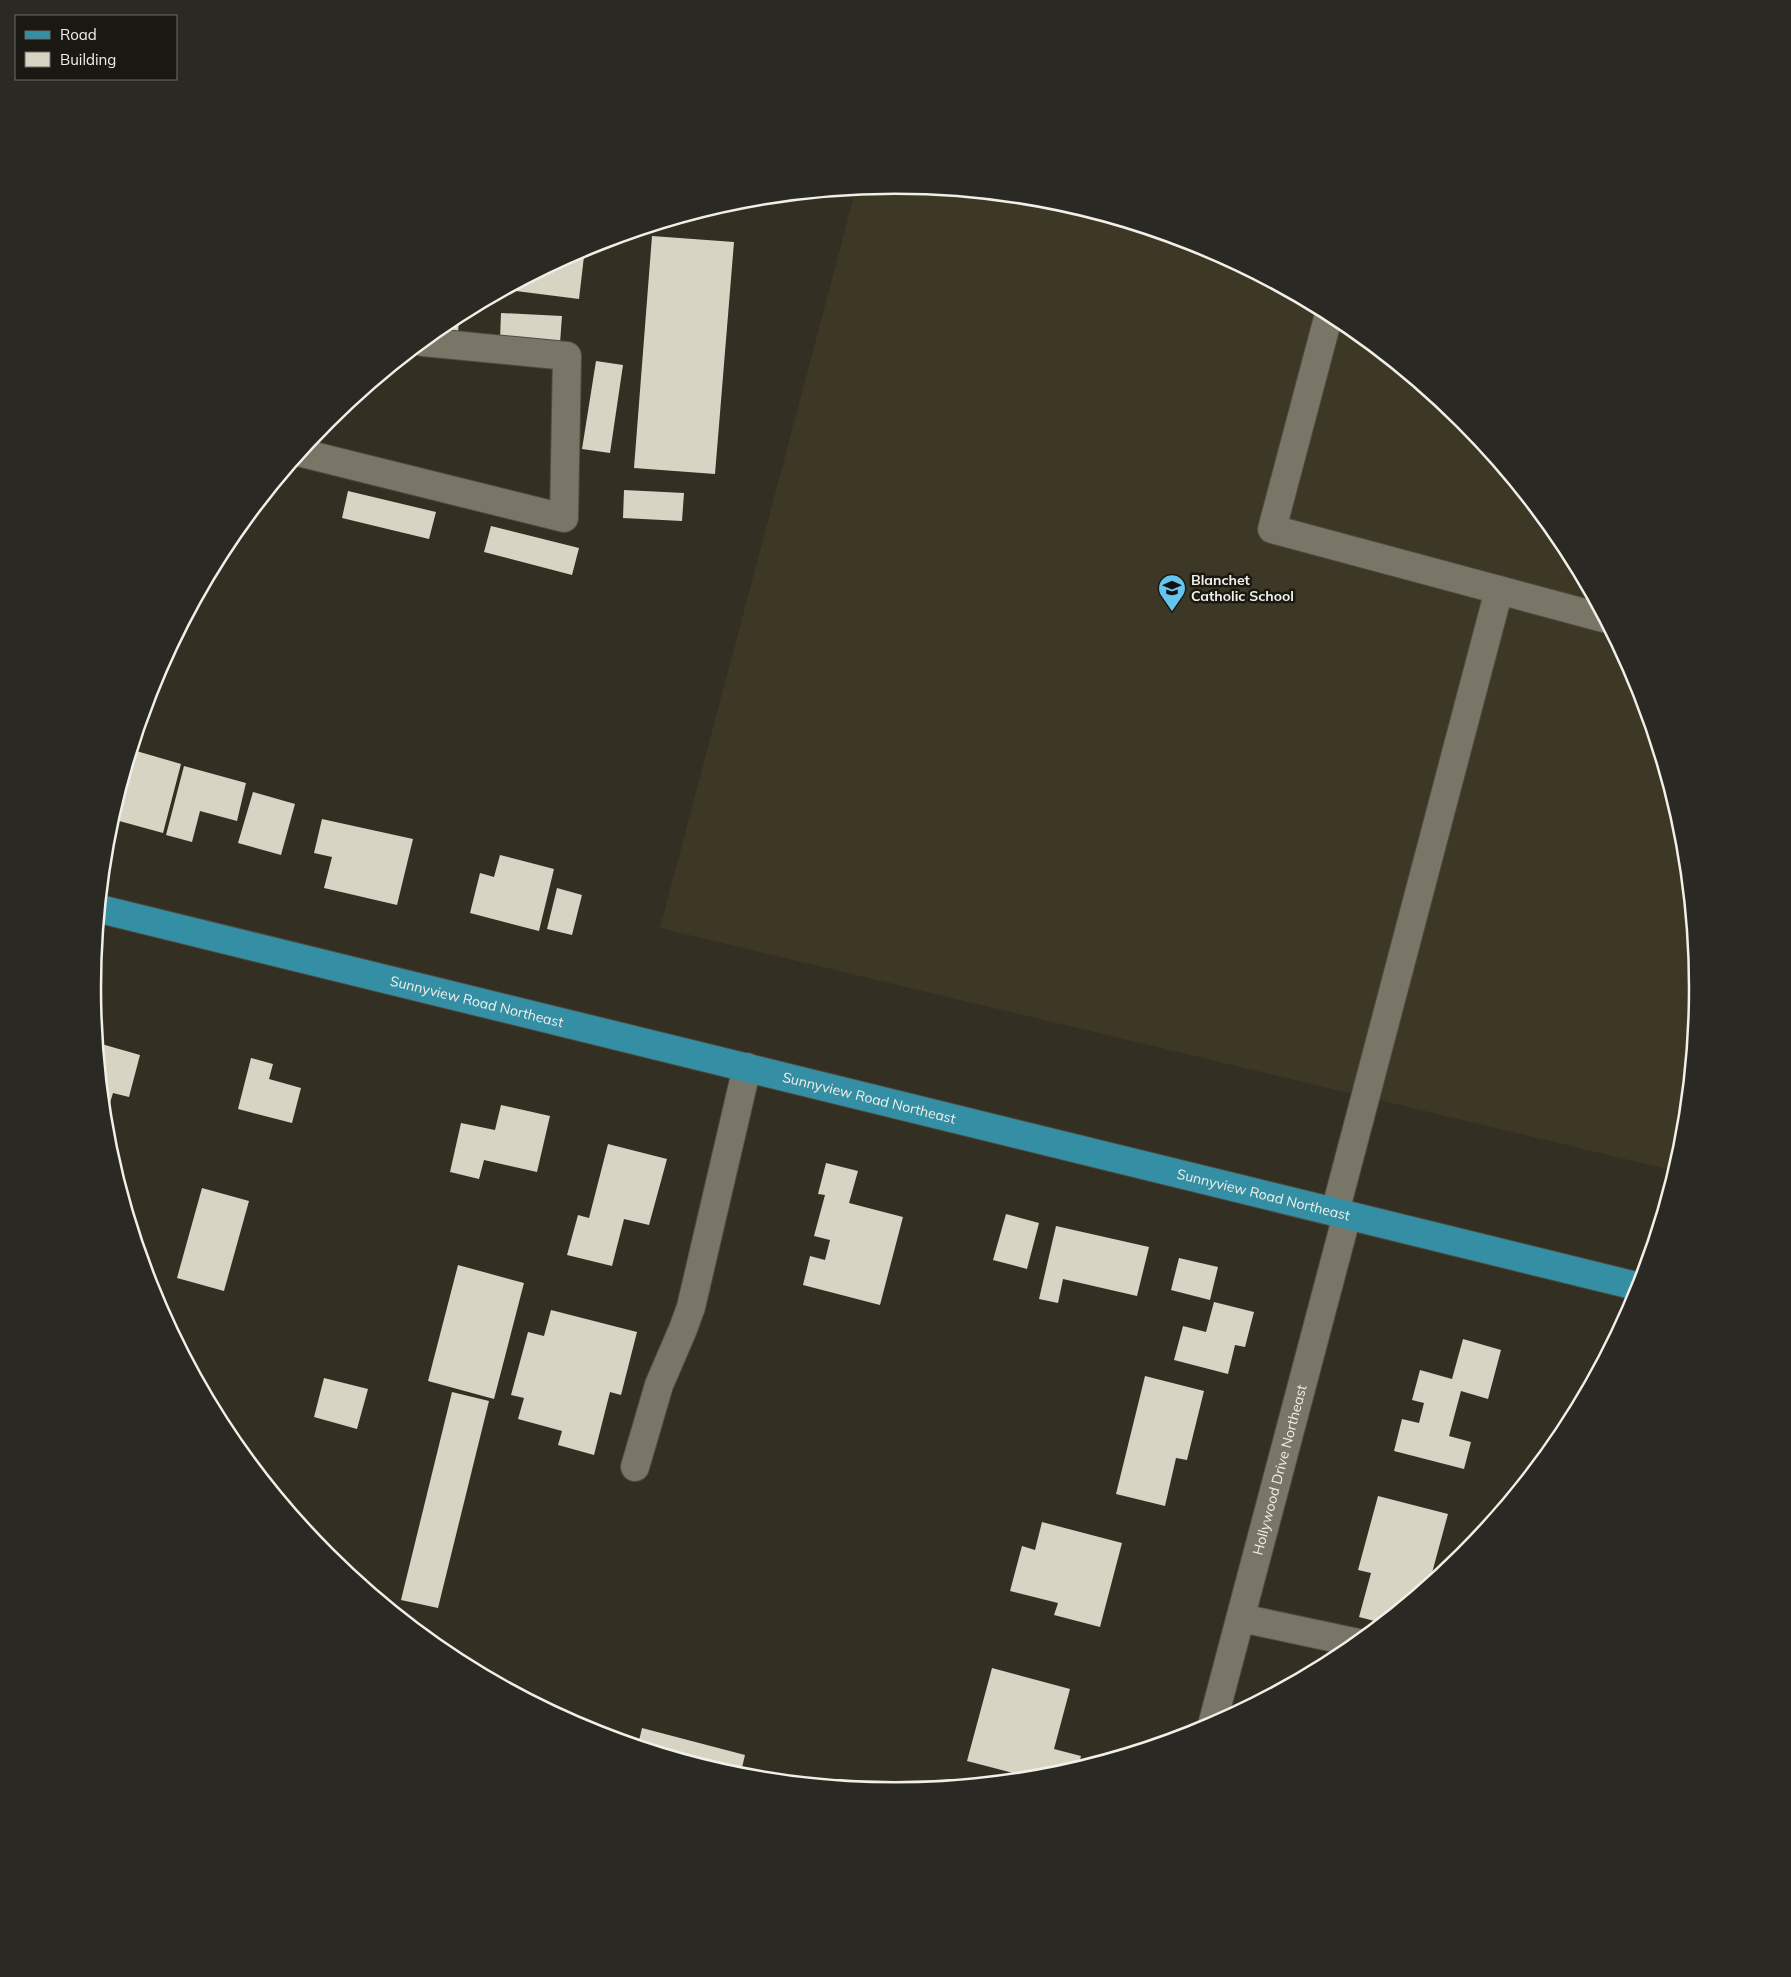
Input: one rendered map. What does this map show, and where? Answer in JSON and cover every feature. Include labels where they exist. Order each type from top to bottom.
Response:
[{"type":"main road","name":"Sunnyview Road Northeast","points":[[106,910],[1632,1285]]},
{"type":"street","points":[[1327,322],[1272,529],[1597,616]]},
{"type":"street","points":[[308,454],[564,518],[567,356],[433,343]]},
{"type":"street","name":"Hollywood Drive Northeast","points":[[1215,1715],[1241,1618],[1499,590]]},
{"type":"street","points":[[635,1467],[659,1385],[691,1306],[747,1067]]},
{"type":"street","points":[[1241,1618],[1348,1641]]},
{"type":"shaded area","name":"Blanchet Catholic School","points":[[896,194],[999,201],[1101,221],[1151,236],[1247,276],[1337,328],[1379,358],[1419,391],[1493,465],[1526,505],[1556,547],[1583,591],[1608,637],[1648,733],[1663,783],[1683,885],[1690,988],[1688,1040],[1683,1092],[1668,1169],[660,928],[854,196]]},
{"type":"building","points":[[652,236],[734,242],[715,474],[634,468]]},
{"type":"building","points":[[584,259],[579,299],[516,291],[544,276]]},
{"type":"building","points":[[501,313],[562,316],[560,343],[500,340]]},
{"type":"building","points":[[459,325],[458,335],[445,334]]},
{"type":"building","points":[[596,361],[623,365],[610,453],[582,449]]},
{"type":"building","points":[[624,490],[684,493],[682,521],[623,518]]},
{"type":"building","points":[[348,491],[436,512],[429,539],[342,518]]},
{"type":"building","points":[[491,526],[579,548],[572,575],[484,552]]},
{"type":"building","points":[[138,751],[181,764],[163,833],[120,821]]},
{"type":"building","points":[[184,766],[246,783],[237,821],[200,811],[192,842],[166,835]]},
{"type":"building","points":[[253,792],[295,804],[281,855],[238,843]]},
{"type":"building","points":[[322,819],[413,839],[397,905],[324,888],[332,857],[314,853]]},
{"type":"building","points":[[500,855],[554,869],[539,931],[470,913],[480,873],[494,877]]},
{"type":"building","points":[[557,888],[582,895],[572,935],[547,929]]},
{"type":"building","points":[[103,1045],[140,1055],[129,1097],[113,1093],[110,1103]]},
{"type":"building","points":[[251,1058],[273,1064],[269,1079],[301,1088],[292,1123],[238,1109]]},
{"type":"building","points":[[501,1105],[550,1116],[537,1172],[484,1160],[479,1179],[450,1172],[461,1123],[495,1130]]},
{"type":"building","points":[[608,1144],[667,1159],[649,1225],[624,1219],[612,1266],[567,1255],[578,1215],[589,1218]]},
{"type":"building","points":[[826,1163],[858,1171],[849,1203],[903,1217],[880,1305],[803,1285],[810,1256],[825,1260],[830,1240],[814,1236],[825,1195],[818,1194]]},
{"type":"building","points":[[202,1188],[249,1201],[224,1291],[177,1278]]},
{"type":"building","points":[[1006,1214],[1039,1223],[1027,1269],[993,1260]]},
{"type":"building","points":[[1056,1226],[1149,1247],[1137,1296],[1063,1279],[1058,1303],[1039,1299]]},
{"type":"building","points":[[1179,1258],[1218,1267],[1210,1300],[1171,1290]]},
{"type":"building","points":[[458,1265],[524,1283],[494,1399],[428,1381]]},
{"type":"building","points":[[1214,1302],[1254,1312],[1245,1347],[1235,1345],[1228,1374],[1174,1360],[1183,1326],[1206,1332]]},
{"type":"building","points":[[551,1310],[637,1332],[621,1395],[610,1392],[594,1455],[558,1445],[562,1431],[518,1419],[524,1398],[511,1395],[528,1332],[544,1336]]},
{"type":"building","points":[[1463,1339],[1501,1350],[1488,1399],[1461,1391],[1449,1436],[1471,1442],[1464,1469],[1394,1451],[1402,1419],[1419,1423],[1424,1403],[1412,1400],[1420,1370],[1452,1379]]},
{"type":"building","points":[[1145,1376],[1204,1391],[1187,1460],[1176,1458],[1165,1506],[1116,1494]]},
{"type":"building","points":[[324,1378],[368,1389],[357,1429],[314,1417]]},
{"type":"building","points":[[452,1392],[489,1401],[438,1608],[401,1600]]},
{"type":"building","points":[[1378,1496],[1448,1514],[1432,1574],[1376,1621],[1359,1617],[1371,1573],[1358,1570]]},
{"type":"building","points":[[1042,1522],[1122,1543],[1100,1627],[1054,1615],[1058,1603],[1010,1591],[1022,1546],[1035,1550]]},
{"type":"building","points":[[992,1668],[1070,1689],[1054,1749],[1081,1756],[1080,1761],[1014,1773],[967,1761]]},
{"type":"building","points":[[642,1728],[745,1755],[742,1767],[690,1756],[639,1741]]},
{"type":"place","name":"Blanchet Catholic School","points":[[1172,612]]}]
